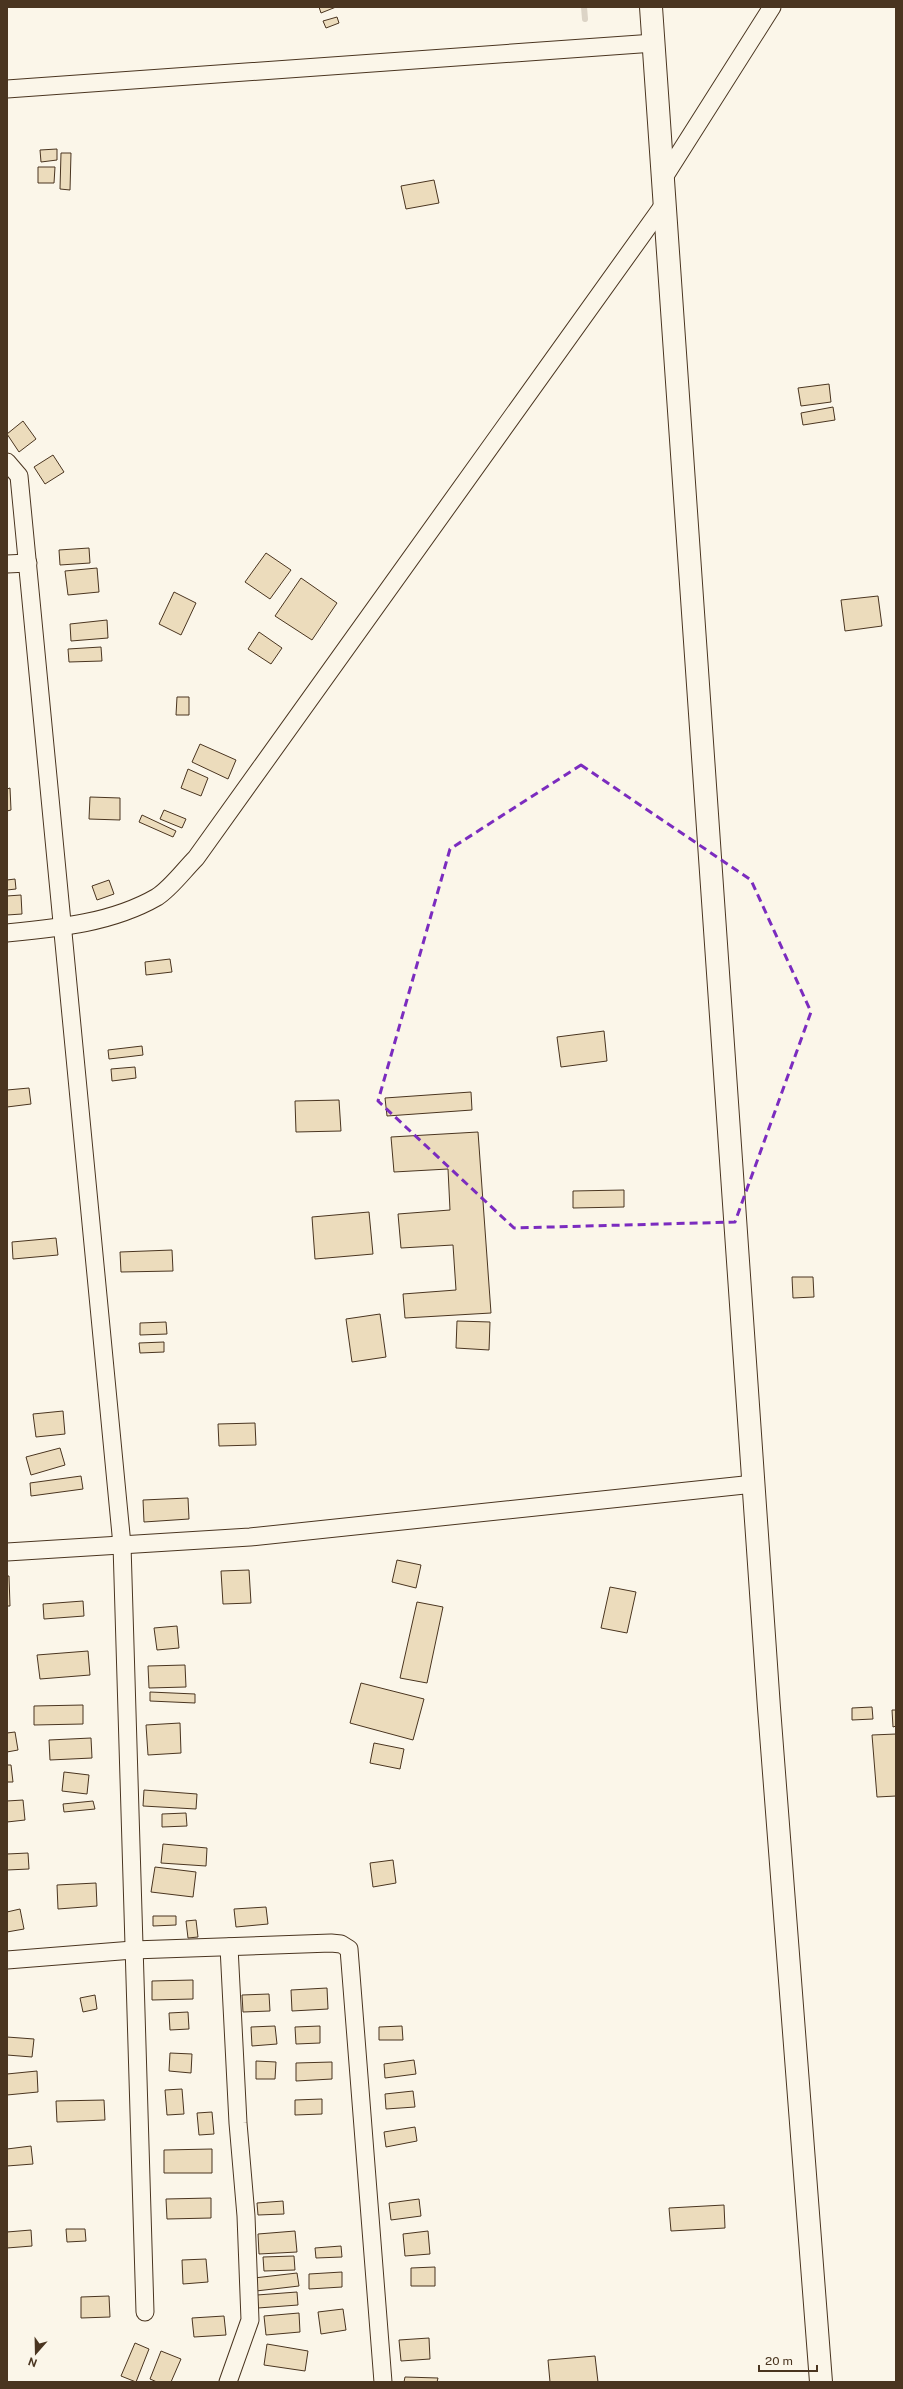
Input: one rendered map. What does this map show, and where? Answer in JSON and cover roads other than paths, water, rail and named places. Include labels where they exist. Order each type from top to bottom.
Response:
[{"type":"main road","points":[[651,7],[754,1484],[821,2382]]},
{"type":"street","points":[[663,179],[772,7]]},
{"type":"street","points":[[7,89],[654,43]]},
{"type":"street","points":[[7,933],[62,928],[115,915],[158,896],[196,858],[665,203]]},
{"type":"street","points":[[7,462],[20,476],[122,1545],[145,2312]]},
{"type":"street","points":[[7,564],[28,563]]},
{"type":"street","points":[[7,1552],[250,1537],[754,1484]]},
{"type":"street","points":[[7,1960],[133,1950],[331,1943],[341,1944],[349,1949],[383,2382]]},
{"type":"street","points":[[228,2382],[250,2320],[246,2216],[238,2123],[229,1947]]},
{"type":"waterway","points":[[584,7],[585,19]]}]
